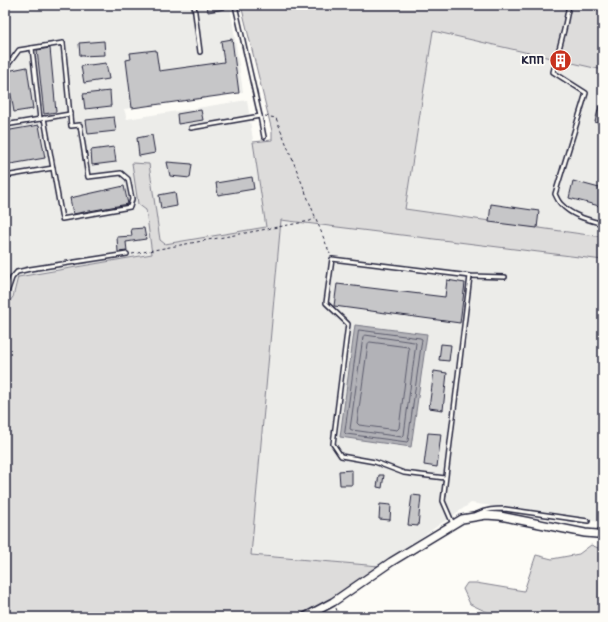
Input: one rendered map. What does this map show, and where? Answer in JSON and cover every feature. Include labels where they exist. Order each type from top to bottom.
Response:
[{"type":"street","points":[[304,617],[333,602],[391,562],[462,519],[473,516],[500,516],[585,533],[597,534],[603,532]]},
{"type":"lane","points":[[194,5],[200,52]]},
{"type":"lane","points":[[235,5],[264,137]]},
{"type":"lane","points":[[569,5],[553,72],[586,93],[556,194],[561,205],[569,211],[583,219],[603,224]]},
{"type":"lane","points":[[5,69],[19,50],[63,43],[71,126],[80,126],[88,177],[121,173],[128,179],[132,200],[130,207],[62,219],[42,118],[32,48]]},
{"type":"lane","points":[[5,107],[6,124],[70,114]]},
{"type":"lane","points":[[191,128],[260,116]]},
{"type":"lane","points":[[5,176],[53,168]]},
{"type":"lane","points":[[5,298],[12,278],[18,272],[127,254]]},
{"type":"lane","points":[[445,478],[404,473],[375,462],[341,456],[333,444],[348,324],[326,303],[332,259],[470,276],[505,276]]},
{"type":"lane","points":[[453,524],[443,501],[470,276]]},
{"type":"lane","points":[[473,516],[482,511],[505,509],[588,521]]},
{"type":"path","points":[[260,116],[276,118],[332,259]]},
{"type":"path","points":[[127,254],[310,221],[316,218]]},
{"type":"path","points":[[333,602],[339,617]]},
{"type":"shaded area","points":[[5,5],[230,5],[243,92],[124,109],[127,119],[247,100],[266,227],[165,244],[160,240],[149,164],[132,163],[138,204],[146,210],[152,254],[18,277],[12,297],[5,307]]},
{"type":"shaded area","points":[[241,5],[603,5],[603,70],[433,31],[405,209],[603,237],[603,260],[281,220],[251,555],[379,566],[324,605],[300,617],[5,617],[5,307],[13,297],[18,277],[152,254],[146,210],[138,204],[132,163],[149,164],[160,240],[165,244],[266,227],[253,142],[272,140],[272,131]]},
{"type":"shaded area","points":[[433,31],[603,70],[603,237],[405,209]]},
{"type":"shaded area","points":[[281,220],[603,260],[603,518],[599,522],[471,503],[379,566],[251,555]]},
{"type":"shaded area","points":[[591,545],[603,550],[603,617],[490,617],[489,613],[470,604],[463,589],[467,583],[476,583],[524,591],[536,555],[552,559],[579,554]]},
{"type":"water","points":[[355,325],[427,334],[411,447],[340,437]]},
{"type":"building","points":[[207,5],[224,5],[225,9],[208,12]]},
{"type":"building","points":[[232,39],[239,93],[132,108],[126,60],[131,59],[130,53],[156,50],[159,71],[224,62],[221,41]]},
{"type":"building","points":[[104,41],[105,55],[80,56],[79,43]]},
{"type":"building","points":[[50,48],[56,112],[44,114],[37,50]]},
{"type":"building","points":[[106,63],[109,79],[84,83],[81,66]]},
{"type":"building","points":[[27,67],[33,109],[14,112],[7,71]]},
{"type":"building","points":[[110,91],[111,106],[85,109],[83,94]]},
{"type":"building","points":[[599,106],[603,107],[603,125],[595,122]]},
{"type":"building","points":[[201,110],[203,120],[178,124],[177,114]]},
{"type":"building","points":[[114,117],[116,131],[88,134],[86,120]]},
{"type":"building","points":[[39,125],[45,158],[5,165],[5,131]]},
{"type":"building","points":[[152,135],[155,153],[139,156],[137,138]]},
{"type":"building","points":[[114,147],[116,162],[92,165],[91,150]]},
{"type":"building","points":[[167,162],[192,164],[190,178],[170,176]]},
{"type":"building","points":[[252,177],[254,189],[218,195],[216,183]]},
{"type":"building","points":[[573,181],[603,189],[603,207],[569,198]]},
{"type":"building","points":[[124,186],[128,204],[73,214],[70,198]]},
{"type":"building","points":[[175,192],[177,206],[161,209],[159,195]]},
{"type":"building","points":[[491,204],[539,211],[537,228],[489,222]]},
{"type":"building","points":[[144,228],[146,239],[126,242],[127,251],[118,252],[117,237],[132,236],[131,229]]},
{"type":"building","points":[[447,280],[465,283],[460,323],[334,306],[337,284],[445,297]]},
{"type":"building","points":[[441,344],[451,345],[449,361],[439,360]]},
{"type":"building","points":[[434,371],[447,373],[443,410],[429,408]]},
{"type":"building","points":[[428,433],[441,434],[437,467],[424,465]]},
{"type":"building","points":[[352,470],[352,485],[340,485],[339,471]]},
{"type":"building","points":[[379,475],[384,475],[382,488],[377,487]]},
{"type":"building","points":[[412,495],[421,496],[418,526],[408,525]]},
{"type":"building","points":[[380,504],[391,505],[390,520],[379,519]]},
{"type":"place","name":"КПП","points":[[560,60]]}]
